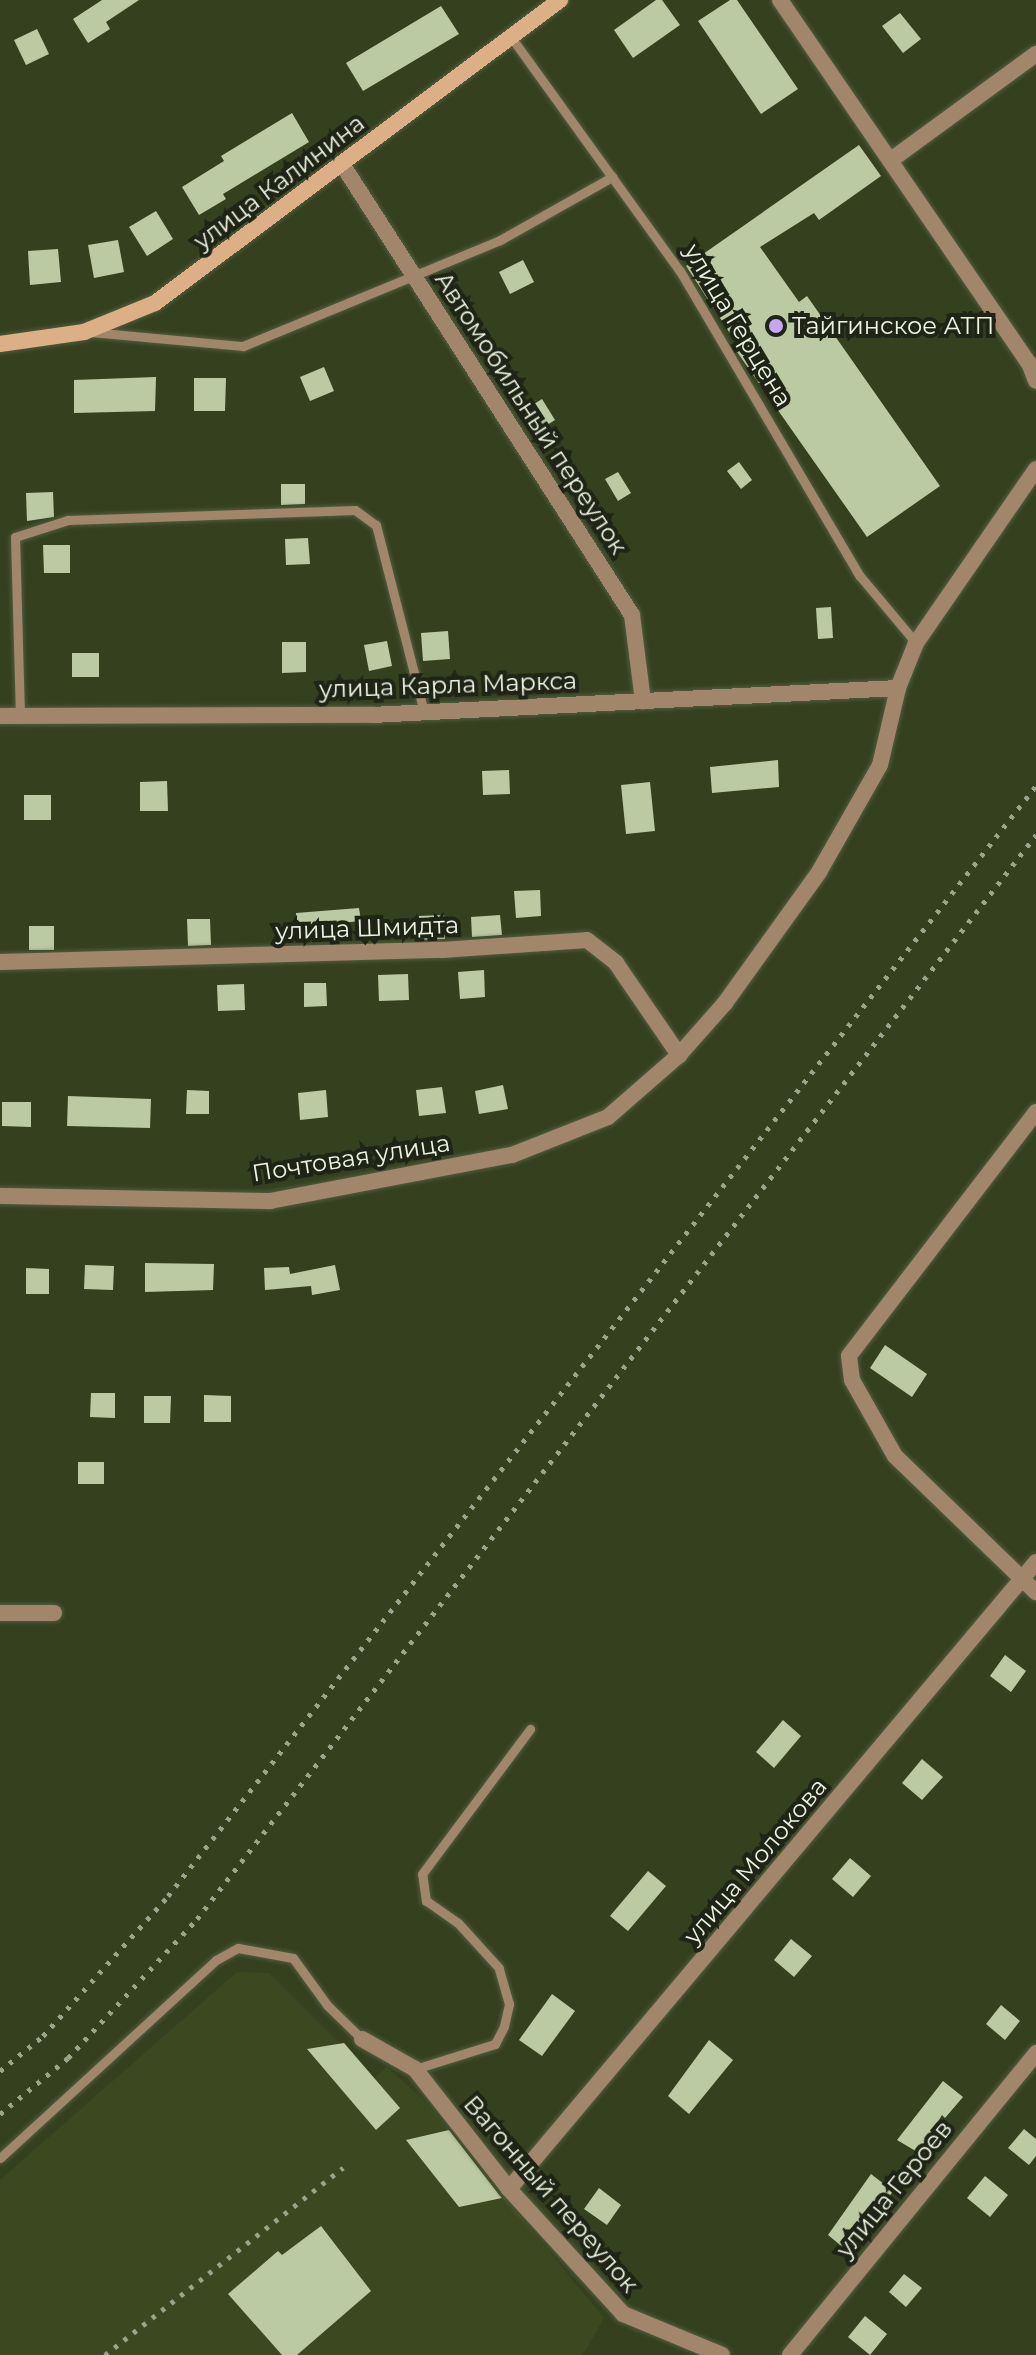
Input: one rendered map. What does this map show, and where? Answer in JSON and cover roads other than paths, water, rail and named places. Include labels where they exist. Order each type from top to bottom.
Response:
[{"type":"main road","name":"улица Калинина","points":[[0,344],[84,332],[155,303],[560,0]]},
{"type":"street","points":[[780,0],[1029,363],[1036,381]]},
{"type":"street","points":[[891,160],[1036,54]]},
{"type":"street","name":"Автомобильный переулок","points":[[342,164],[632,615],[643,701]]},
{"type":"street","name":"Почтовая улица","points":[[0,1196],[270,1201],[512,1155],[608,1117],[679,1055],[725,1003],[819,872],[880,765],[898,688],[916,643],[1036,469]]},
{"type":"street","name":"улица Карла Маркса","points":[[0,716],[424,712],[898,688]]},
{"type":"street","name":"улица Шмидта","points":[[0,962],[442,950],[587,940],[616,963],[679,1055]]},
{"type":"street","points":[[1036,1112],[849,1356],[852,1380],[895,1456],[1036,1592]]},
{"type":"street","name":"улица Молокова","points":[[509,2189],[1036,1562]]},
{"type":"street","points":[[0,1613],[54,1613]]},
{"type":"street","name":"Вагонный переулок","points":[[362,2039],[415,2069],[509,2189],[623,2314],[722,2355]]},
{"type":"street","name":"улица Героев","points":[[790,2355],[1036,2053]]},
{"type":"lane","name":"улица Герцена","points":[[511,37],[680,271],[860,576],[916,643]]},
{"type":"lane","points":[[84,332],[243,346],[500,240],[612,177]]},
{"type":"lane","points":[[20,716],[15,537],[68,520],[355,510],[376,525],[424,712]]},
{"type":"lane","points":[[415,2069],[495,2044],[504,2026],[509,2004],[499,1968],[458,1923],[426,1901],[422,1874],[530,1729]]},
{"type":"lane","points":[[0,2158],[216,1960],[238,1948],[293,1958],[327,2005],[362,2039]]},
{"type":"railway","points":[[0,2071],[43,2036],[168,1896],[1036,786]]},
{"type":"railway","points":[[0,2114],[68,2058],[197,1919],[1036,835]]},
{"type":"railway","points":[[105,2355],[343,2168]]},
{"type":"place","name":"Тайгинское АТП","points":[[776,326]]}]
